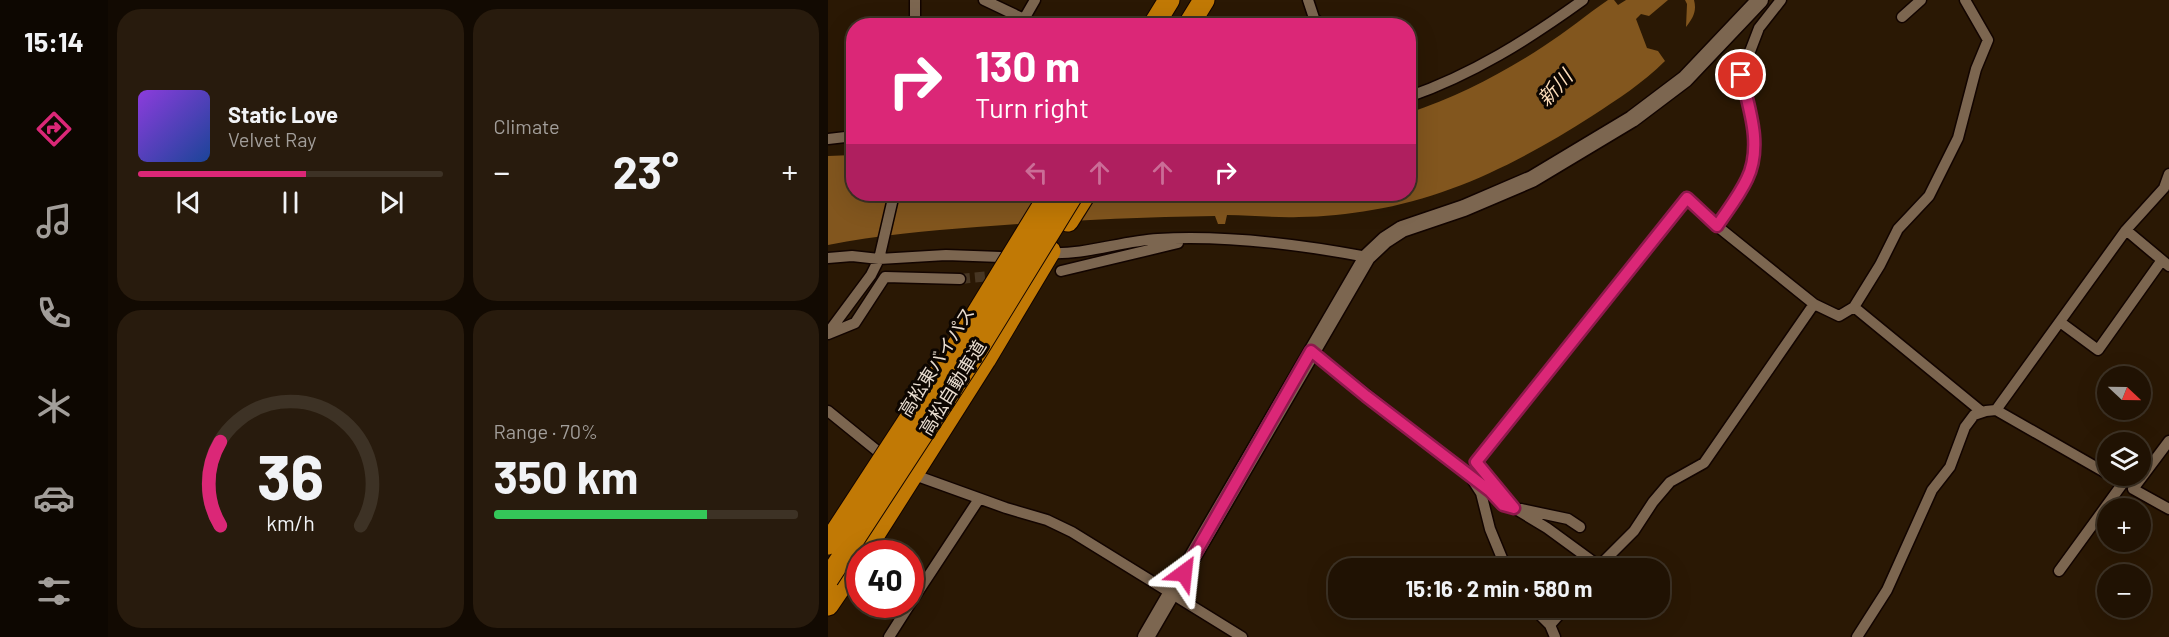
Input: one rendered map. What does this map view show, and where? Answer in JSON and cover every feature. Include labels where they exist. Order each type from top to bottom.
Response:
[{"type":"highway","points":[[1145,18],[1156,0]]},
{"type":"highway","points":[[1158,18],[1169,0]]},
{"type":"highway","points":[[1181,18],[1192,0]]},
{"type":"highway","points":[[1193,18],[1204,0]]},
{"type":"highway","name":"高松東バイパス","points":[[828,527],[953,338],[1035,201]]},
{"type":"highway","name":"高松自動車道","points":[[828,544],[959,343],[1046,201]]},
{"type":"highway","name":"高松自動車道","points":[[828,579],[956,382],[1068,201]]},
{"type":"highway","points":[[871,540],[1081,201]]},
{"type":"highway","points":[[828,604],[846,578]]},
{"type":"street","points":[[915,0],[915,18]]},
{"type":"street","points":[[1025,18],[1035,0]]},
{"type":"street","points":[[1308,0],[1314,18]]},
{"type":"street","points":[[1416,94],[1437,87],[1492,60],[1542,30],[1583,0]]},
{"type":"street","points":[[1146,637],[1367,257],[1385,240],[1402,229],[1464,208],[1532,179],[1632,119],[1685,79],[1760,0]]},
{"type":"street","points":[[1717,226],[1748,178],[1754,152],[1754,129],[1741,75],[1759,28],[1780,0]]},
{"type":"street","points":[[1902,17],[1921,0]]},
{"type":"street","points":[[1586,558],[1547,528],[1514,508],[1476,462],[1687,198],[1717,226],[1814,304],[1839,316],[1854,307],[1880,265],[1898,229],[1929,196],[1958,138],[1976,69],[1988,40],[1965,0]]},
{"type":"street","points":[[991,1],[1022,18]]},
{"type":"street","points":[[828,139],[846,137]]},
{"type":"street","points":[[1996,410],[2126,230],[2163,188],[2169,174]]},
{"type":"street","points":[[828,334],[871,275],[880,254],[892,201]]},
{"type":"street","points":[[2060,322],[2098,350],[2165,263],[2126,230]]},
{"type":"street","points":[[1051,249],[1067,254],[1155,239],[1196,238],[1294,244],[1367,257]]},
{"type":"street","points":[[1062,271],[1196,238]]},
{"type":"street","points":[[828,258],[880,254],[946,255],[1005,250]]},
{"type":"street","points":[[828,334],[855,323],[885,278],[960,279]]},
{"type":"street","points":[[1607,558],[1634,531],[1653,502],[1670,482],[1704,464],[1814,304]]},
{"type":"street","points":[[1854,307],[1982,412]]},
{"type":"street","points":[[1311,351],[1490,491],[1503,505],[1568,519],[1580,527]]},
{"type":"street","points":[[1857,637],[1887,590],[1932,490],[1950,467],[1965,427],[1974,415],[1996,410],[2097,468]]},
{"type":"street","points":[[828,411],[879,453],[913,475],[1056,524],[1242,637]]},
{"type":"street","points":[[2151,461],[2169,441]]},
{"type":"street","points":[[1470,476],[1481,493],[1490,529],[1502,558]]},
{"type":"street","points":[[2059,571],[2128,486],[2169,509]]},
{"type":"street","points":[[924,583],[979,499]]},
{"type":"street","points":[[889,637],[901,618]]},
{"type":"street","points":[[1543,618],[1550,625],[1555,637]]},
{"type":"street","points":[[1550,625],[1556,618]]},
{"type":"water","name":"新川","points":[[1608,0],[1614,0],[1618,5],[1626,0],[1668,0],[1649,16],[1641,14],[1636,19],[1647,48],[1658,51],[1665,61],[1648,76],[1621,97],[1541,147],[1459,186],[1416,200],[1416,111],[1478,84],[1552,41]]},
{"type":"water","points":[[1685,0],[1694,0],[1695,8],[1686,27],[1687,4]]},
{"type":"water","points":[[846,155],[846,201],[1413,201],[1372,210],[1327,216],[1227,215],[1225,224],[1218,224],[1215,216],[1066,221],[921,232],[828,245],[828,156]]},
{"type":"tunnel","points":[[960,279],[1001,275]]},
{"type":"route","points":[[1184,573],[1311,351],[1490,491],[1503,505],[1514,508],[1476,462],[1687,198],[1717,226],[1748,178],[1754,152],[1754,129],[1741,75]]}]
